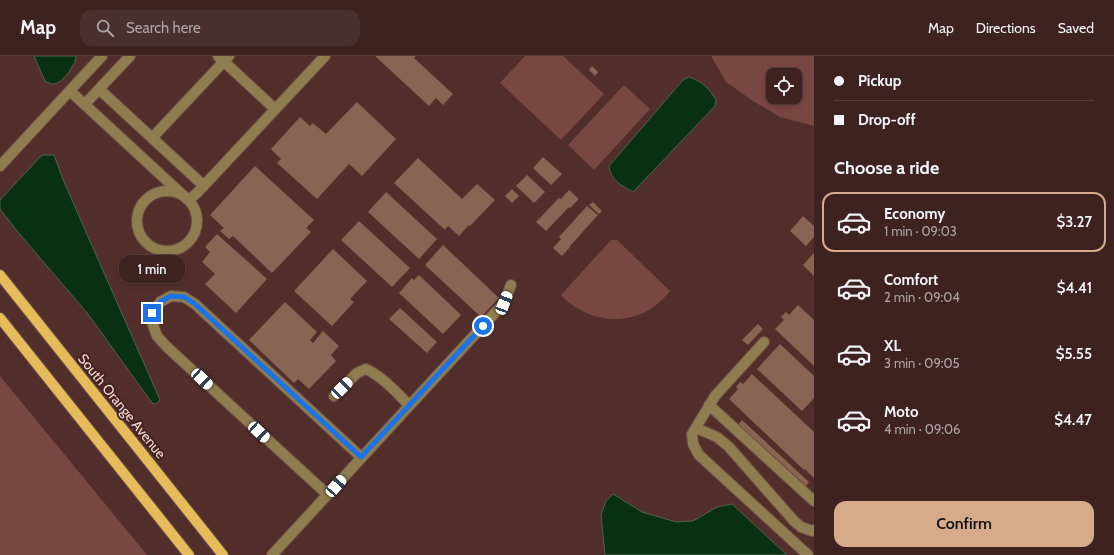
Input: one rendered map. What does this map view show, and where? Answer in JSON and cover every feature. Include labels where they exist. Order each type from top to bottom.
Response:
[{"type":"main road","name":"South Orange Avenue","points":[[0,275],[223,555]]},
{"type":"main road","points":[[0,318],[189,555]]},
{"type":"lane","points":[[0,166],[102,56]]},
{"type":"lane","points":[[85,104],[130,56]]},
{"type":"lane","points":[[187,199],[194,196],[204,186],[325,56]]},
{"type":"lane","points":[[152,138],[223,58],[275,109]]},
{"type":"lane","points":[[99,89],[204,186]]},
{"type":"lane","points":[[70,91],[85,104],[187,199],[193,205],[197,222],[192,238],[186,244],[178,249],[168,251],[158,250],[149,245],[142,238],[138,228],[140,209],[146,200],[154,194],[163,191],[172,191],[187,199]]},
{"type":"lane","points":[[272,555],[504,303],[511,285]]},
{"type":"lane","points":[[328,495],[167,347],[157,336],[153,325],[152,313],[160,302],[171,296],[184,297],[195,304],[361,457]]},
{"type":"lane","points":[[764,342],[715,396],[692,434],[693,444],[699,455],[808,555]]},
{"type":"lane","points":[[334,396],[357,373],[366,369],[383,380],[410,405]]},
{"type":"lane","points":[[709,405],[814,501]]},
{"type":"lane","points":[[696,428],[717,436],[729,446],[794,521],[801,527],[812,531],[814,530]]},
{"type":"shaded area","points":[[34,56],[76,56],[75,62],[69,72],[61,81],[51,84],[45,81]]},
{"type":"shaded area","points":[[525,56],[563,56],[604,94],[561,140],[500,83]]},
{"type":"shaded area","points":[[711,56],[814,56],[814,126],[780,117],[753,101],[726,82]]},
{"type":"shaded area","points":[[689,77],[698,81],[708,89],[716,100],[715,106],[633,192],[614,179],[609,166],[683,80]]},
{"type":"shaded area","points":[[624,85],[650,109],[594,170],[568,145]]},
{"type":"shaded area","points":[[42,155],[54,155],[64,182],[160,400],[156,404],[152,403],[88,314],[0,209],[0,200]]},
{"type":"shaded area","points":[[611,240],[617,240],[670,291],[655,306],[638,315],[614,319],[602,318],[580,310],[561,295]]},
{"type":"shaded area","points":[[0,376],[147,555],[0,555]]},
{"type":"shaded area","points":[[613,494],[642,512],[676,522],[693,521],[717,507],[732,504],[787,555],[605,555],[601,515],[606,501]]},
{"type":"building","points":[[375,56],[416,56],[414,58],[453,94],[443,105],[436,98],[429,106]]},
{"type":"building","points":[[592,66],[598,72],[595,76],[589,70]]},
{"type":"building","points":[[357,102],[396,139],[362,176],[349,164],[317,199],[277,163],[281,159],[271,149],[300,117],[310,126],[313,123],[326,134]]},
{"type":"building","points":[[543,157],[562,174],[551,185],[533,168]]},
{"type":"building","points":[[418,158],[462,199],[477,184],[495,200],[459,236],[448,226],[445,230],[394,183]]},
{"type":"building","points":[[255,166],[314,220],[306,228],[311,232],[272,273],[233,236],[229,239],[220,231],[224,228],[210,215]]},
{"type":"building","points":[[527,175],[545,192],[534,203],[516,186]]},
{"type":"building","points":[[512,189],[519,196],[512,203],[505,196]]},
{"type":"building","points":[[569,190],[579,199],[570,208],[569,207],[546,231],[536,222],[559,198],[561,199]]},
{"type":"building","points":[[386,192],[437,239],[419,259],[368,212]]},
{"type":"building","points":[[593,202],[602,211],[599,214],[589,205]]},
{"type":"building","points":[[587,206],[598,215],[562,256],[553,248],[561,239],[559,237]]},
{"type":"building","points":[[803,216],[814,226],[814,237],[806,246],[790,231]]},
{"type":"building","points":[[359,221],[410,268],[392,287],[341,240]]},
{"type":"building","points":[[217,234],[267,279],[236,313],[205,284],[215,274],[202,262],[210,252],[205,247]]},
{"type":"building","points":[[443,245],[499,298],[481,317],[425,265]]},
{"type":"building","points":[[333,249],[367,281],[350,299],[354,302],[332,326],[294,291]]},
{"type":"building","points":[[814,253],[814,276],[803,265]]},
{"type":"building","points":[[419,275],[461,315],[443,334],[399,293],[412,278],[414,280]]},
{"type":"building","points":[[285,302],[317,332],[310,340],[313,343],[323,331],[339,346],[331,355],[336,361],[309,389],[298,379],[294,383],[249,340]]},
{"type":"building","points":[[798,305],[814,320],[814,366],[775,329],[784,320],[781,317],[786,312],[789,315]]},
{"type":"building","points":[[400,308],[437,342],[427,353],[389,319]]},
{"type":"building","points":[[758,324],[763,329],[748,345],[742,340]]},
{"type":"building","points":[[780,344],[814,376],[814,398],[802,411],[757,369]]},
{"type":"building","points":[[752,374],[814,432],[814,478],[729,399],[738,389],[736,387],[740,382],[743,384]]},
{"type":"building","points":[[742,420],[809,482],[804,488],[737,426]]},
{"type":"route","points":[[152,313],[160,302],[171,296],[184,297],[195,304],[361,457],[483,326]]}]
